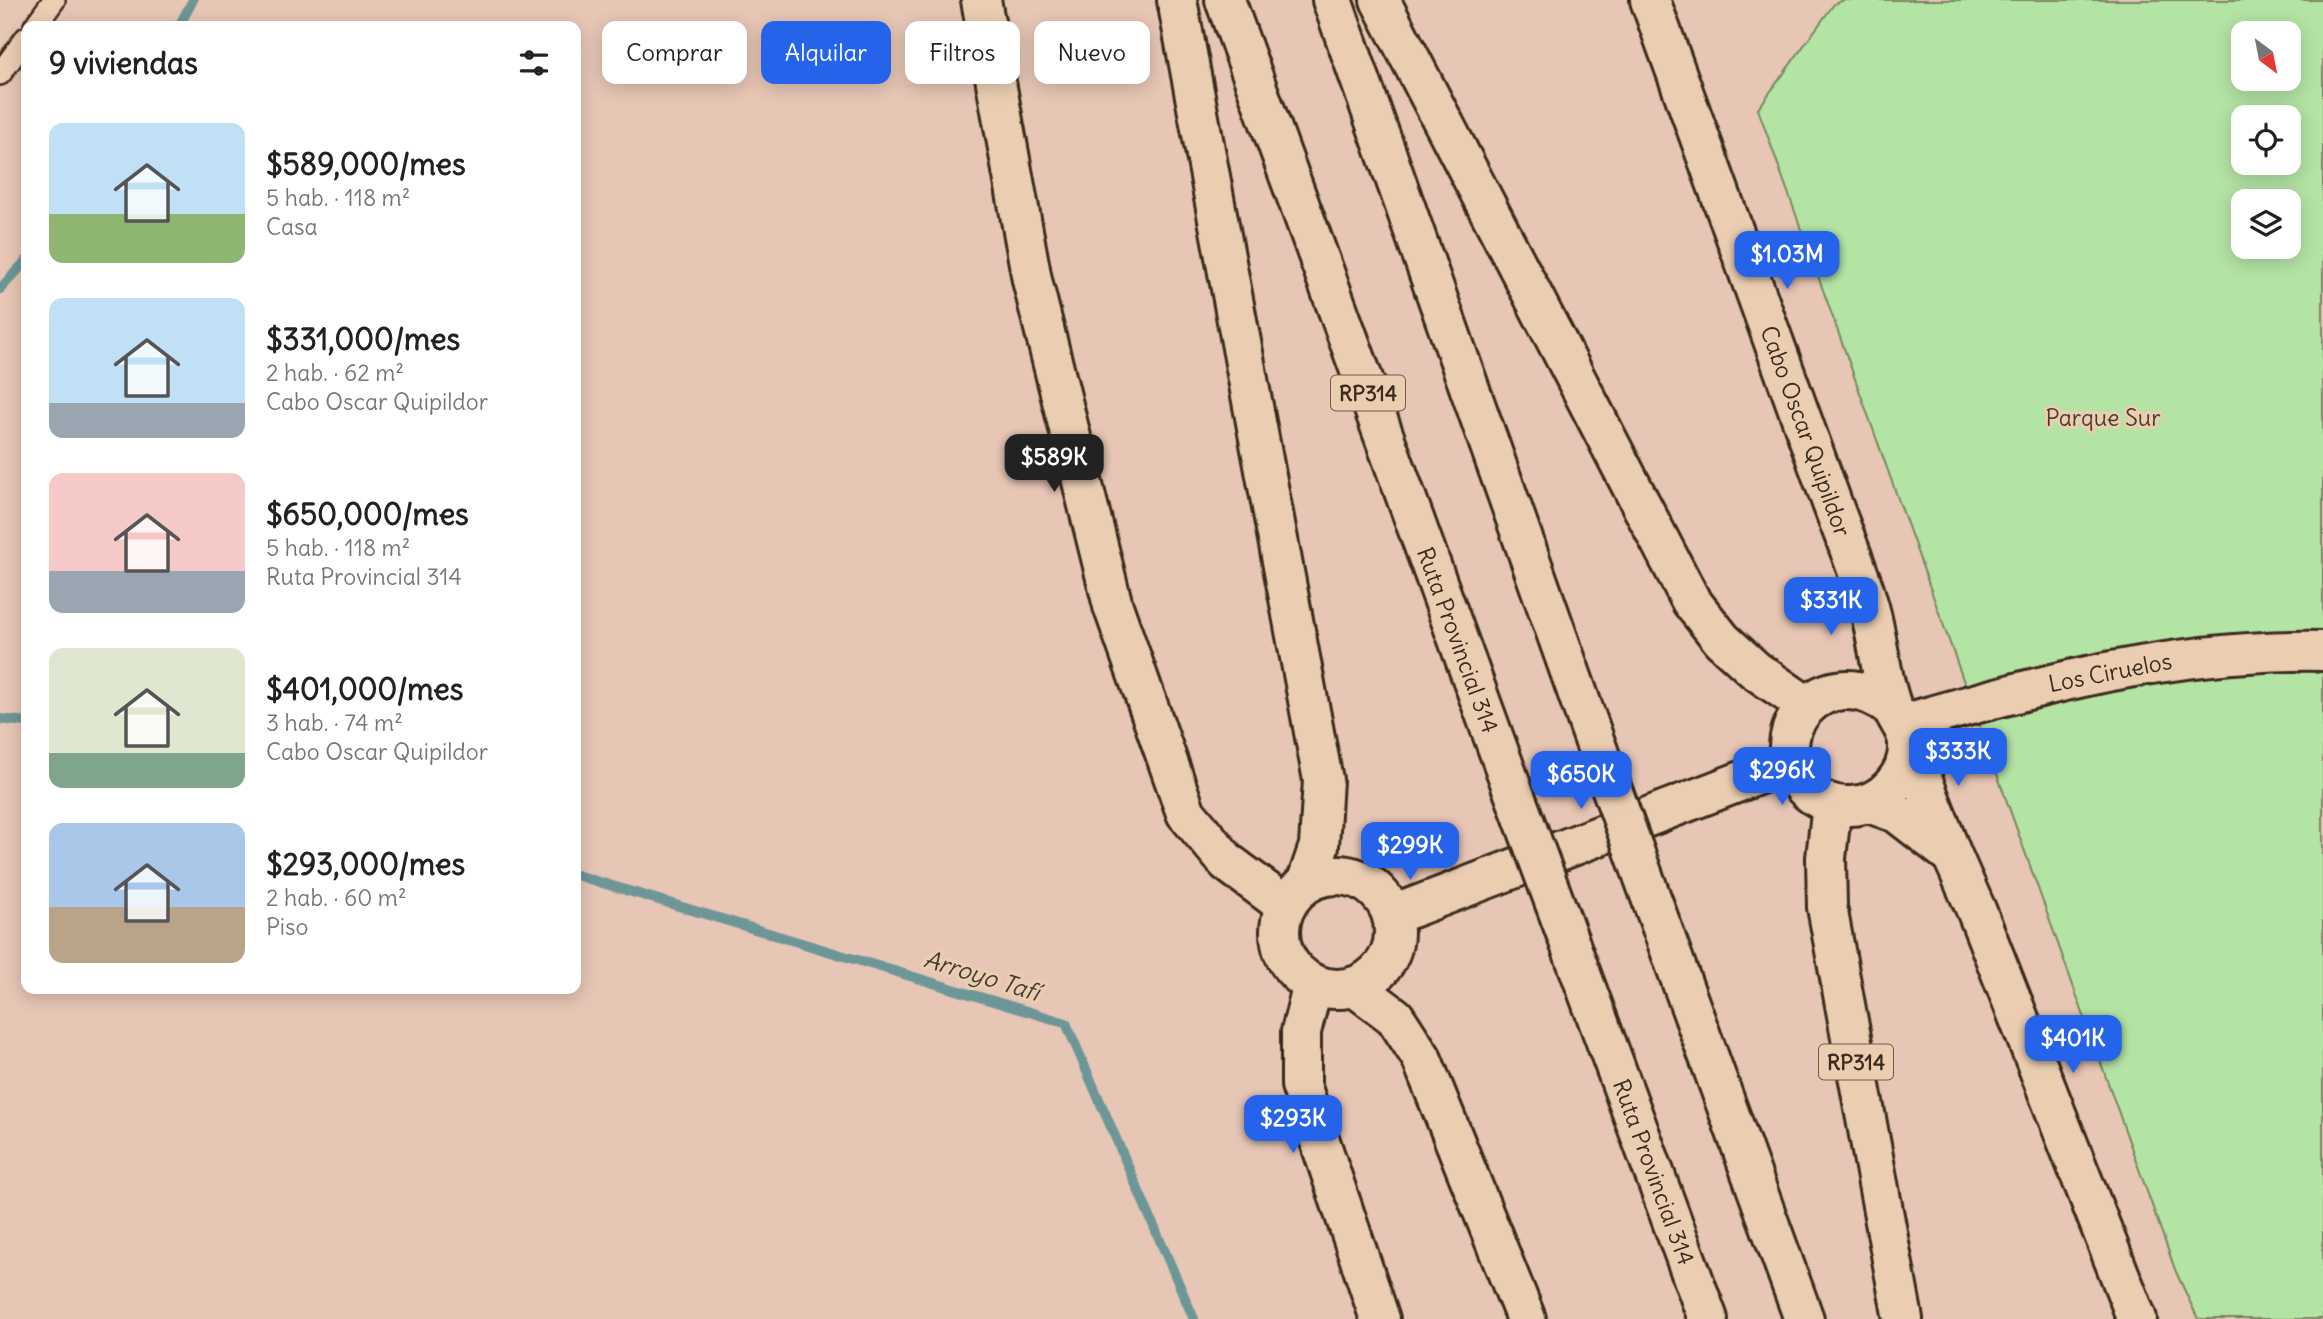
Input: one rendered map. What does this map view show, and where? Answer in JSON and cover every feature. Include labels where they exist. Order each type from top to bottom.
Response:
[{"type":"main road","points":[[981,0],[1032,280],[1112,606],[1186,813],[1227,862],[1296,895]]},
{"type":"main road","points":[[1177,0],[1323,780],[1319,846],[1280,928],[1283,951],[1289,965],[1300,976],[1326,989],[1355,987],[1384,966],[1392,950],[1395,933],[1393,915],[1385,898],[1372,885],[1356,877],[1329,875],[1320,877],[1296,895]]},
{"type":"main road","name":"Ruta Provincial 314","points":[[1225,0],[1708,1319]]},
{"type":"main road","points":[[1332,0],[1597,748],[1804,1319]]},
{"type":"main road","points":[[1380,0],[1691,601],[1722,640],[1755,670],[1807,706]]},
{"type":"main road","name":"Cabo Oscar Quipildor","points":[[1650,0],[1868,602],[1901,725],[2137,1319]]},
{"type":"main road","points":[[1841,689],[1853,670],[1868,602]]},
{"type":"main road","name":"Los Ciruelos","points":[[1901,725],[2075,678],[2174,659],[2268,650],[2323,651]]},
{"type":"main road","points":[[1841,689],[1860,690],[1878,696],[1901,725],[1906,762],[1899,779],[1886,793],[1869,803],[1851,807],[1818,799],[1797,777],[1791,762],[1790,742],[1795,722],[1807,706],[1823,694],[1841,689]]},
{"type":"main road","points":[[1393,915],[1791,762]]},
{"type":"main road","points":[[1869,803],[1898,813],[1952,855]]},
{"type":"main road","name":"RP314","points":[[1832,804],[1826,858],[1828,907],[1903,1319]]},
{"type":"main road","points":[[1313,984],[1300,1032],[1301,1085],[1380,1319]]},
{"type":"main road","points":[[1355,987],[1395,1017],[1421,1057],[1526,1319]]},
{"type":"lane","points":[[39,21],[54,0]]},
{"type":"lane","points":[[0,74],[21,45]]},
{"type":"green space","name":"Parque Sur","points":[[1844,0],[2323,0],[2323,1319],[2198,1319],[2176,1272],[1758,109],[1834,4]]},
{"type":"waterway","points":[[182,21],[193,0]]},
{"type":"waterway","points":[[0,289],[21,266]]},
{"type":"waterway","name":"Arroyo Tafí","points":[[0,719],[21,721]]},
{"type":"waterway","name":"Arroyo Tafí","points":[[581,877],[1066,1023],[1194,1319]]}]
